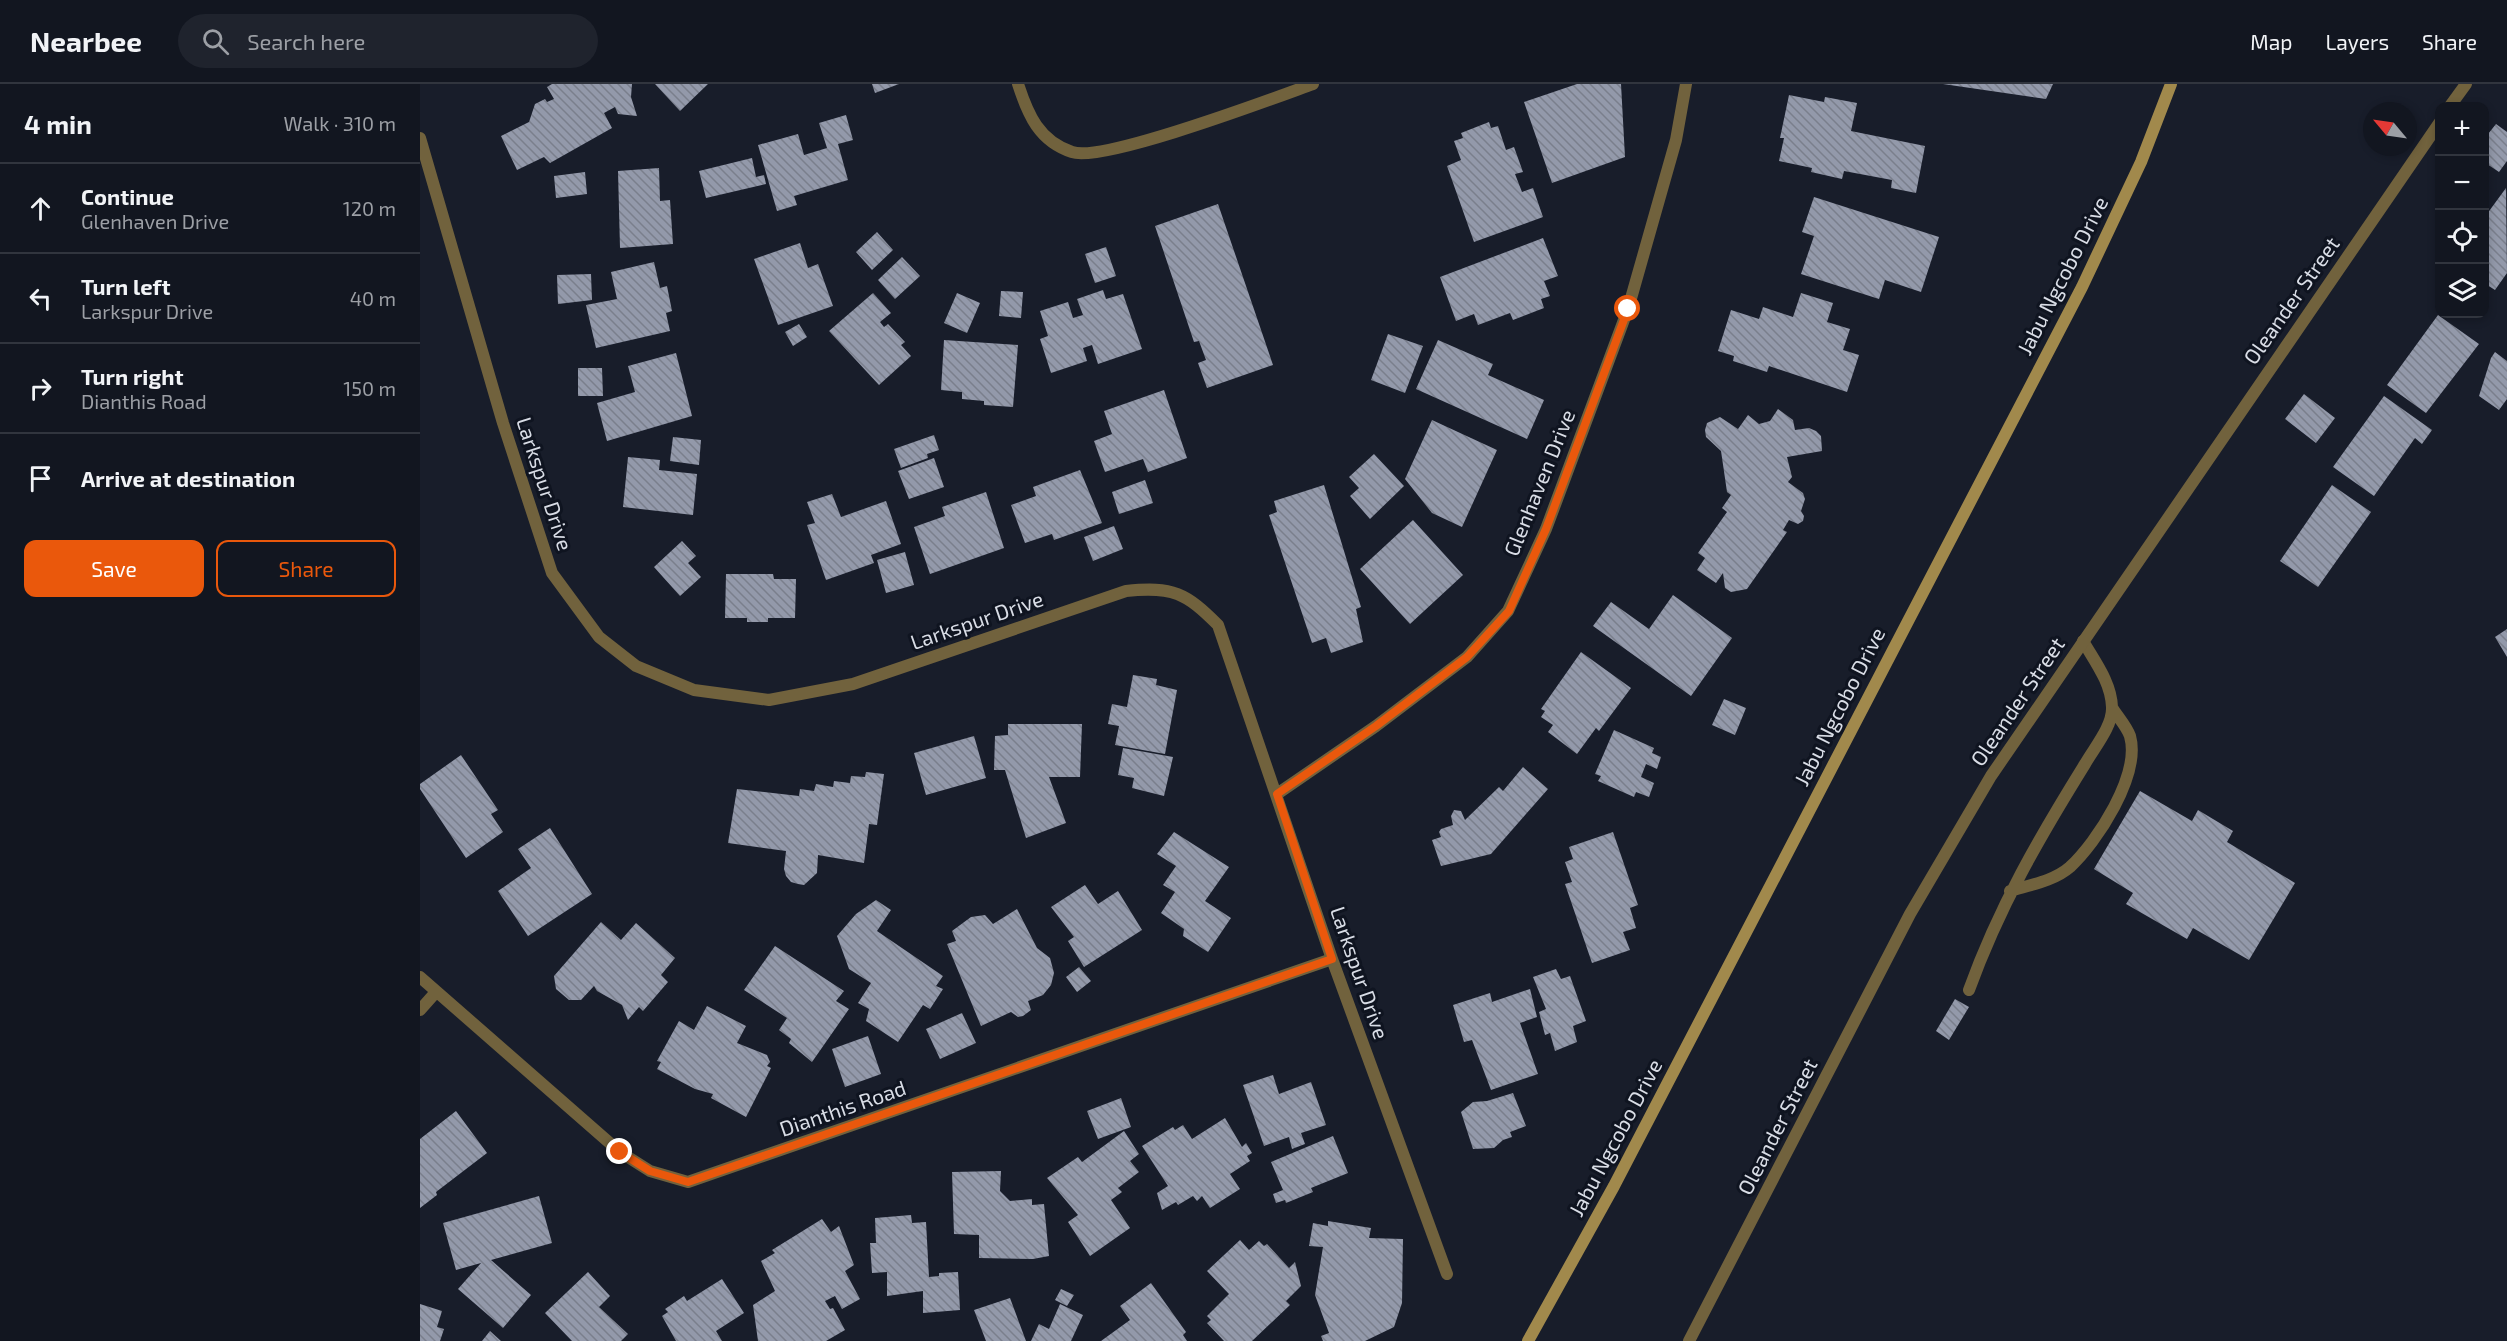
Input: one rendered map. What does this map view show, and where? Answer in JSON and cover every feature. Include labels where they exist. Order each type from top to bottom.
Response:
[{"type":"main road","name":"Jabu Ngcobo Drive","points":[[1528,1341],[1614,1186],[2082,287],[2141,162],[2171,84]]},
{"type":"street","points":[[1018,84],[1025,107],[1046,140],[1075,153],[1120,148],[1313,84]]},
{"type":"street","name":"Glenhaven Drive","points":[[1277,794],[1376,726],[1467,657],[1509,611],[1546,529],[1628,309],[1676,141],[1686,84]]},
{"type":"street","points":[[2453,102],[2466,84]]},
{"type":"street","name":"Oleander Street","points":[[1689,1341],[1910,914],[1991,776],[2435,128]]},
{"type":"street","name":"Larkspur Drive","points":[[420,138],[504,423],[552,573],[598,637],[636,666],[694,690],[770,700],[853,684],[1126,591],[1158,587],[1193,600],[1218,625],[1332,959],[1447,1274]]},
{"type":"street","points":[[2010,891],[2044,881],[2069,867],[2091,842],[2120,797],[2131,760],[2130,736],[2113,709],[2109,685],[2083,641]]},
{"type":"street","points":[[1969,990],[2010,891],[2031,850],[2103,734],[2113,709]]},
{"type":"street","name":"Dianthis Road","points":[[420,977],[620,1152],[650,1171],[688,1182],[1332,959]]},
{"type":"street","points":[[420,1011],[436,992]]},
{"type":"building","points":[[552,84],[632,84],[631,97],[637,116],[618,114],[615,107],[604,113],[612,128],[550,163],[544,157],[517,170],[501,136],[529,122],[535,104],[545,99],[547,102],[554,99],[547,87]]},
{"type":"building","points":[[655,84],[708,84],[680,111]]},
{"type":"building","points":[[872,84],[899,84],[875,93]]},
{"type":"building","points":[[1577,84],[1621,84],[1625,157],[1552,183],[1524,102]]},
{"type":"building","points":[[1943,84],[2053,84],[2046,99]]},
{"type":"building","points":[[1789,95],[1824,102],[1825,97],[1857,103],[1851,131],[1925,146],[1916,193],[1891,188],[1892,180],[1844,171],[1842,179],[1811,172],[1812,168],[1779,161],[1784,138],[1780,138]]},
{"type":"building","points":[[846,115],[853,140],[838,144],[848,180],[794,196],[797,205],[777,211],[758,145],[798,134],[804,155],[827,148],[819,123]]},
{"type":"building","points":[[1489,122],[1491,128],[1498,126],[1506,150],[1514,147],[1523,172],[1515,174],[1522,192],[1533,188],[1543,217],[1474,242],[1447,166],[1461,160],[1454,141],[1463,138],[1461,133]]},
{"type":"building","points":[[2496,124],[2507,132],[2507,161],[2499,172],[2489,165],[2489,133]]},
{"type":"building","points":[[752,158],[756,177],[764,175],[766,184],[706,198],[699,171]]},
{"type":"building","points":[[659,168],[660,201],[670,200],[673,244],[620,248],[618,171]]},
{"type":"building","points":[[585,172],[587,194],[556,198],[554,176]]},
{"type":"building","points":[[2506,188],[2507,273],[2495,290],[2489,286],[2489,211]]},
{"type":"building","points":[[1814,197],[1939,237],[1921,292],[1885,280],[1879,299],[1801,274],[1814,236],[1802,232]]},
{"type":"building","points":[[1218,204],[1273,365],[1207,388],[1198,363],[1206,360],[1199,341],[1194,342],[1155,226]]},
{"type":"building","points":[[877,232],[893,250],[872,270],[856,252]]},
{"type":"building","points":[[1543,238],[1558,276],[1544,281],[1550,296],[1541,299],[1544,308],[1513,320],[1510,313],[1478,325],[1474,314],[1456,321],[1440,277]]},
{"type":"building","points":[[800,243],[808,268],[818,264],[833,306],[778,325],[754,259]]},
{"type":"building","points":[[1106,247],[1116,276],[1095,283],[1085,254]]},
{"type":"building","points":[[902,257],[920,276],[895,299],[878,280]]},
{"type":"building","points":[[654,262],[660,288],[667,286],[672,311],[666,313],[670,331],[596,348],[586,305],[617,299],[611,272]]},
{"type":"building","points":[[591,274],[592,300],[558,304],[557,275]]},
{"type":"building","points":[[1103,290],[1106,299],[1123,294],[1142,349],[1098,364],[1092,345],[1083,348],[1087,361],[1051,373],[1040,339],[1048,336],[1040,311],[1068,302],[1073,318],[1083,315],[1077,299]]},
{"type":"building","points":[[1001,291],[1023,292],[1021,318],[999,316]]},
{"type":"building","points":[[873,293],[891,313],[880,322],[884,327],[888,324],[905,342],[901,345],[911,356],[879,385],[829,331]]},
{"type":"building","points":[[957,293],[980,303],[967,333],[944,323]]},
{"type":"building","points":[[1801,293],[1833,303],[1827,322],[1850,329],[1843,350],[1859,355],[1847,392],[1769,366],[1767,372],[1733,361],[1734,356],[1718,351],[1731,310],[1759,319],[1763,307],[1793,317]]},
{"type":"building","points":[[2436,318],[2442,318],[2479,344],[2426,413],[2387,385]]},
{"type":"building","points":[[799,324],[807,337],[793,346],[785,332]]},
{"type":"building","points":[[1388,334],[1423,346],[1405,393],[1371,380]]},
{"type":"building","points":[[944,340],[1018,345],[1013,407],[984,405],[984,401],[962,399],[962,392],[941,390]]},
{"type":"building","points":[[1438,340],[1493,364],[1488,375],[1544,400],[1527,439],[1416,389]]},
{"type":"building","points":[[2495,352],[2507,361],[2507,399],[2499,410],[2479,396]]},
{"type":"building","points":[[676,353],[692,416],[607,441],[597,403],[635,392],[628,366]]},
{"type":"building","points":[[578,368],[602,368],[603,396],[578,396]]},
{"type":"building","points":[[1164,390],[1187,458],[1148,472],[1143,459],[1105,472],[1094,441],[1112,434],[1104,411]]},
{"type":"building","points":[[2304,394],[2335,418],[2316,443],[2285,419]]},
{"type":"building","points":[[2384,396],[2432,430],[2422,444],[2415,438],[2374,496],[2333,467]]},
{"type":"building","points":[[1778,409],[1793,420],[1795,430],[1809,428],[1816,431],[1821,436],[1822,451],[1787,457],[1792,477],[1788,482],[1803,493],[1805,499],[1801,511],[1804,516],[1803,521],[1798,524],[1789,520],[1783,530],[1787,532],[1747,589],[1731,592],[1725,588],[1723,573],[1716,583],[1697,570],[1705,558],[1698,553],[1727,512],[1722,508],[1731,495],[1727,492],[1721,451],[1706,437],[1705,430],[1707,423],[1720,417],[1738,429],[1748,415],[1759,424],[1770,421]]},
{"type":"building","points":[[1432,420],[1497,450],[1462,527],[1432,513],[1405,479]]},
{"type":"building","points":[[934,435],[939,450],[927,454],[928,458],[901,468],[894,449]]},
{"type":"building","points":[[673,437],[701,440],[699,465],[670,461]]},
{"type":"building","points":[[1374,454],[1404,486],[1370,519],[1350,496],[1359,488],[1349,477]]},
{"type":"building","points":[[628,457],[660,460],[659,470],[697,474],[693,515],[623,507]]},
{"type":"building","points":[[934,458],[944,487],[909,499],[898,471]]},
{"type":"building","points":[[1080,470],[1102,523],[1054,540],[1052,534],[1025,543],[1011,505],[1036,496],[1033,487]]},
{"type":"building","points":[[1145,480],[1153,503],[1119,514],[1112,492]]},
{"type":"building","points":[[1324,485],[1361,607],[1356,609],[1363,642],[1331,653],[1326,638],[1312,643],[1269,515],[1277,512],[1274,501]]},
{"type":"building","points":[[2332,485],[2371,512],[2318,587],[2280,561]]},
{"type":"building","points":[[986,492],[1004,548],[930,574],[914,527],[945,516],[942,507]]},
{"type":"building","points":[[832,494],[841,517],[886,501],[901,544],[871,555],[874,563],[826,580],[807,525],[815,523],[807,502]]},
{"type":"building","points":[[1413,520],[1463,575],[1410,624],[1360,569]]},
{"type":"building","points":[[1114,526],[1123,549],[1093,561],[1084,537]]},
{"type":"building","points":[[682,541],[696,556],[688,563],[701,577],[680,596],[654,567]]},
{"type":"building","points":[[905,552],[914,585],[886,593],[877,560]]},
{"type":"building","points":[[726,574],[773,574],[774,579],[796,579],[795,618],[768,618],[768,622],[747,622],[747,618],[725,618]]},
{"type":"building","points":[[1673,595],[1732,638],[1691,696],[1593,626],[1611,602],[1649,629]]},
{"type":"building","points":[[2507,629],[2507,657],[2495,637]]},
{"type":"building","points":[[1581,652],[1631,688],[1599,731],[1596,728],[1577,754],[1548,732],[1553,725],[1541,717],[1545,711],[1541,709]]},
{"type":"building","points":[[1133,675],[1157,679],[1156,685],[1177,690],[1165,754],[1115,745],[1119,726],[1108,724],[1112,704],[1127,707]]},
{"type":"building","points":[[1724,699],[1746,708],[1735,735],[1712,725]]},
{"type":"building","points":[[1008,724],[1082,724],[1080,777],[1049,777],[1066,823],[1026,838],[1005,770],[994,770],[995,736],[1008,735]]},
{"type":"building","points":[[1614,730],[1654,748],[1652,753],[1661,757],[1657,769],[1646,764],[1641,777],[1654,783],[1649,797],[1636,792],[1634,797],[1598,781],[1601,776],[1595,774]]},
{"type":"building","points":[[974,736],[986,778],[926,795],[914,753]]},
{"type":"building","points":[[1123,748],[1173,757],[1164,796],[1132,788],[1134,778],[1118,775]]},
{"type":"building","points":[[461,755],[498,810],[491,814],[503,832],[466,858],[420,789],[420,784]]},
{"type":"building","points":[[1523,767],[1548,789],[1491,854],[1441,866],[1432,840],[1441,837],[1439,832],[1441,829],[1453,825],[1451,816],[1454,810],[1461,811],[1465,820],[1499,787],[1503,791]]},
{"type":"building","points":[[866,772],[884,774],[877,825],[869,824],[864,863],[818,855],[817,873],[804,885],[791,882],[786,876],[784,869],[786,851],[728,843],[737,789],[799,796],[800,789],[814,791],[816,784],[833,787],[834,781],[850,783],[851,776],[865,777]]},
{"type":"building","points":[[2140,791],[2192,821],[2198,810],[2233,831],[2227,842],[2295,883],[2249,960],[2193,928],[2187,939],[2126,904],[2133,893],[2094,869]]},
{"type":"building","points":[[550,828],[592,894],[528,936],[498,891],[531,868],[518,849]]},
{"type":"building","points":[[1174,832],[1229,867],[1205,901],[1231,918],[1208,952],[1183,936],[1184,929],[1161,913],[1175,892],[1163,885],[1176,866],[1157,854]]},
{"type":"building","points":[[1613,832],[1638,905],[1630,908],[1636,928],[1623,932],[1630,950],[1592,963],[1565,884],[1572,882],[1565,862],[1573,859],[1569,847]]},
{"type":"building","points":[[1085,885],[1098,904],[1118,891],[1142,930],[1084,967],[1068,941],[1074,937],[1051,907]]},
{"type":"building","points":[[876,900],[891,910],[877,931],[943,976],[936,986],[943,989],[930,1009],[923,1005],[898,1042],[866,1021],[869,1009],[858,1003],[871,983],[849,969],[837,936],[856,914]]},
{"type":"building","points":[[1017,909],[1037,948],[1050,958],[1054,973],[1051,985],[1043,995],[1028,1001],[1031,1010],[1023,1016],[1018,1017],[1011,1012],[981,1026],[947,944],[956,941],[952,931],[971,917],[985,915],[993,924]]},
{"type":"building","points":[[601,922],[621,940],[636,923],[675,958],[661,975],[668,982],[643,1011],[639,1007],[628,1020],[622,1005],[597,991],[594,986],[581,1000],[569,1000],[556,989],[554,976]]},
{"type":"building","points":[[775,946],[844,991],[836,1001],[849,1009],[812,1062],[789,1043],[791,1039],[779,1030],[787,1018],[744,990]]},
{"type":"building","points":[[1079,967],[1091,981],[1077,992],[1066,977]]},
{"type":"building","points":[[1556,969],[1561,979],[1570,976],[1586,1021],[1573,1026],[1577,1042],[1555,1051],[1550,1033],[1545,1035],[1539,1012],[1546,1009],[1533,977]]},
{"type":"building","points":[[1530,989],[1537,1017],[1520,1023],[1538,1074],[1491,1090],[1472,1040],[1464,1042],[1453,1005],[1490,993],[1492,1002]]},
{"type":"building","points":[[1955,999],[1969,1007],[1949,1040],[1936,1031]]},
{"type":"building","points":[[707,1006],[746,1026],[737,1043],[767,1055],[770,1062],[767,1066],[771,1068],[746,1117],[711,1098],[713,1094],[695,1089],[657,1069],[661,1062],[657,1061],[679,1021],[694,1030]]},
{"type":"building","points":[[962,1013],[976,1043],[940,1059],[926,1029]]},
{"type":"building","points":[[868,1036],[881,1074],[845,1087],[832,1049]]},
{"type":"building","points":[[1273,1075],[1279,1094],[1311,1082],[1326,1125],[1301,1133],[1305,1144],[1292,1149],[1289,1137],[1264,1146],[1243,1085]]},
{"type":"building","points":[[1513,1093],[1526,1126],[1510,1132],[1512,1137],[1503,1140],[1494,1148],[1473,1149],[1461,1112],[1473,1102],[1487,1101]]},
{"type":"building","points":[[1121,1098],[1131,1127],[1098,1139],[1087,1111]]},
{"type":"building","points":[[456,1111],[487,1153],[436,1192],[437,1195],[420,1208],[420,1139]]},
{"type":"building","points":[[1225,1118],[1242,1147],[1246,1143],[1252,1153],[1247,1156],[1250,1161],[1230,1174],[1240,1189],[1210,1208],[1202,1196],[1197,1201],[1193,1196],[1178,1205],[1176,1202],[1162,1210],[1157,1193],[1168,1186],[1142,1146],[1173,1127],[1175,1130],[1183,1125],[1192,1139]]},
{"type":"building","points":[[1124,1131],[1139,1154],[1130,1161],[1139,1172],[1118,1188],[1122,1192],[1111,1200],[1130,1228],[1090,1256],[1068,1222],[1078,1215],[1047,1178],[1078,1157],[1082,1162]]},
{"type":"building","points":[[1333,1136],[1348,1173],[1311,1188],[1313,1192],[1286,1203],[1285,1200],[1276,1203],[1273,1194],[1283,1190],[1271,1162]]},
{"type":"building","points":[[1001,1171],[1000,1191],[1010,1201],[1032,1199],[1032,1205],[1044,1204],[1049,1256],[1033,1259],[979,1258],[979,1235],[954,1234],[952,1172]]},
{"type":"building","points":[[539,1196],[552,1243],[491,1260],[531,1295],[503,1328],[458,1289],[481,1263],[456,1270],[443,1223]]},
{"type":"building","points":[[911,1215],[912,1223],[926,1222],[929,1277],[939,1276],[939,1273],[958,1272],[960,1310],[923,1313],[923,1291],[887,1296],[887,1272],[872,1273],[870,1243],[876,1243],[875,1218]]},
{"type":"building","points":[[822,1219],[831,1232],[839,1226],[854,1265],[845,1271],[860,1299],[842,1309],[835,1296],[825,1301],[830,1309],[833,1308],[845,1330],[826,1341],[758,1341],[753,1305],[775,1291],[761,1261],[775,1253],[772,1250]]},
{"type":"building","points":[[1328,1221],[1371,1228],[1369,1238],[1403,1239],[1402,1303],[1394,1327],[1365,1341],[1323,1341],[1321,1336],[1329,1333],[1315,1295],[1323,1247],[1309,1246],[1313,1223],[1328,1226]]},
{"type":"building","points":[[1240,1240],[1249,1250],[1259,1241],[1264,1246],[1267,1244],[1289,1268],[1295,1262],[1301,1286],[1286,1301],[1290,1305],[1252,1341],[1224,1341],[1207,1323],[1211,1320],[1207,1316],[1229,1294],[1207,1271]]},
{"type":"building","points":[[588,1272],[610,1296],[599,1307],[628,1334],[621,1341],[572,1341],[545,1313]]},
{"type":"building","points":[[722,1279],[744,1313],[716,1331],[722,1341],[676,1341],[662,1316],[668,1312],[665,1309],[684,1296],[687,1301]]},
{"type":"building","points":[[1151,1283],[1186,1332],[1183,1335],[1187,1341],[1101,1341],[1130,1320],[1120,1306]]},
{"type":"building","points":[[1061,1289],[1074,1295],[1067,1306],[1055,1300]]},
{"type":"building","points":[[1010,1298],[1026,1341],[986,1341],[974,1310]]},
{"type":"building","points":[[420,1304],[442,1311],[437,1327],[444,1329],[440,1341],[420,1341]]},
{"type":"building","points":[[1060,1304],[1083,1315],[1071,1341],[1031,1341],[1039,1324],[1049,1329]]},
{"type":"building","points":[[490,1331],[501,1341],[482,1341]]},
{"type":"route","points":[[620,1152],[650,1171],[688,1182],[1332,959],[1277,794],[1376,726],[1467,657],[1509,611],[1546,529],[1628,309]]}]
